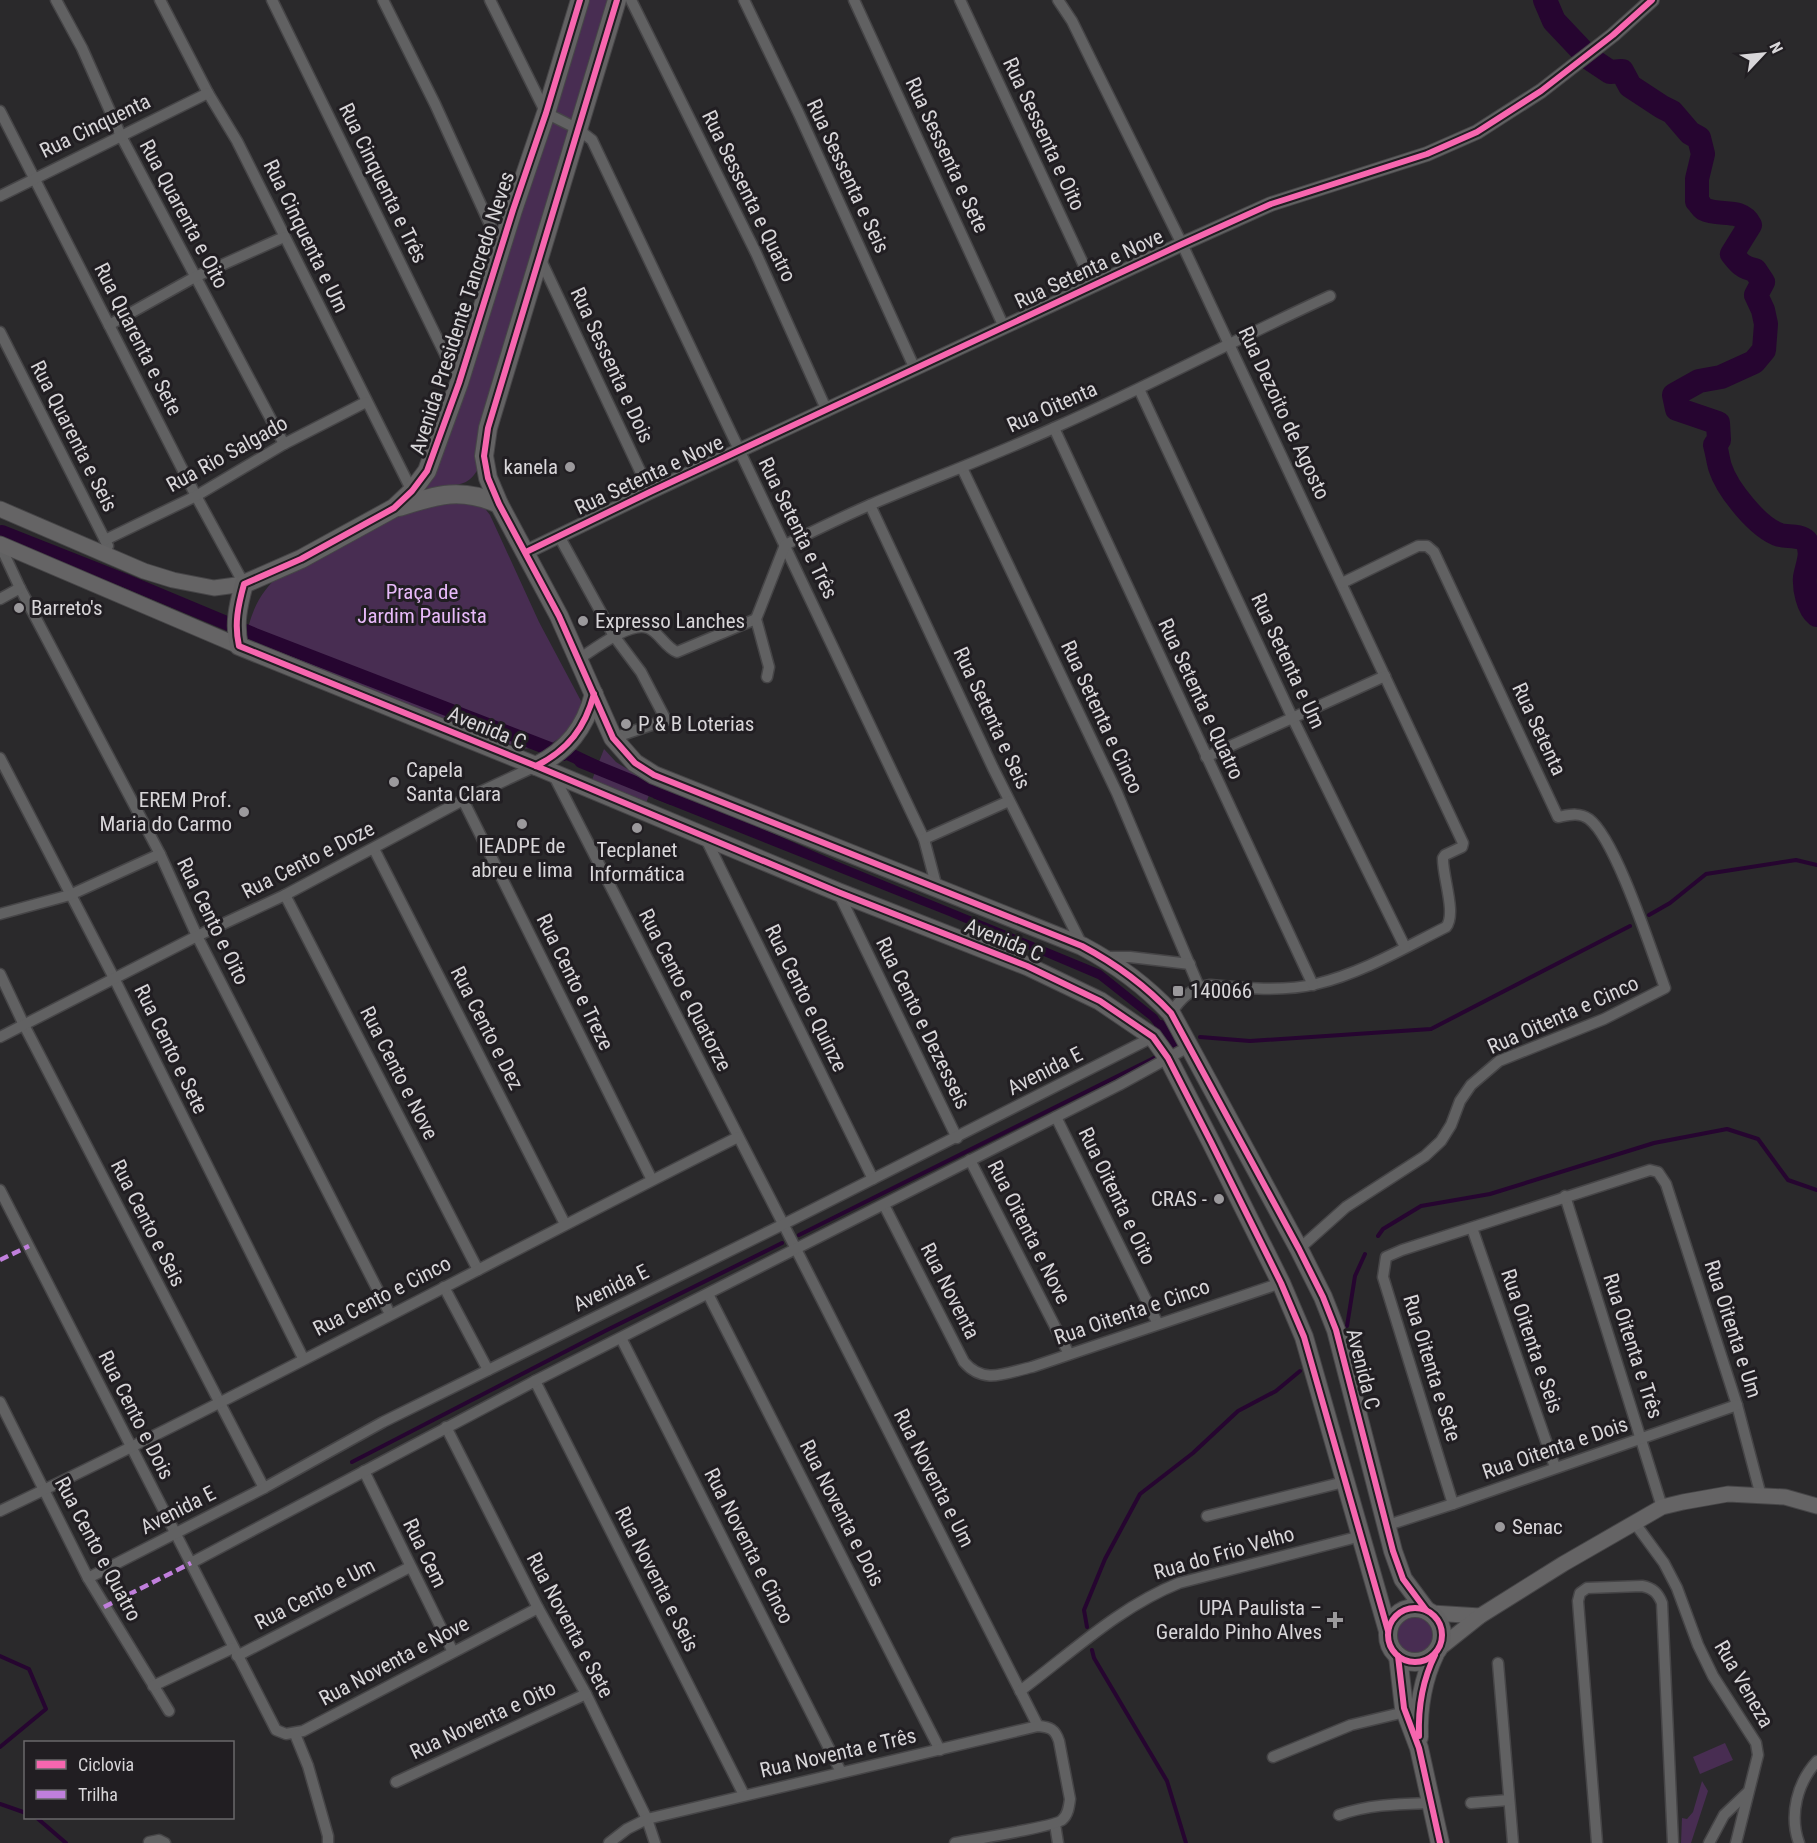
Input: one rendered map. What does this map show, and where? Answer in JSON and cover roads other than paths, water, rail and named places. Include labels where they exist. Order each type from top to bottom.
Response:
[{"type":"main road","name":"Avenida Presidente Tancredo Neves","points":[[244,584],[301,559],[394,508],[412,491],[427,471],[459,383],[580,0]]},
{"type":"main road","points":[[611,732],[579,659],[526,552],[498,504],[488,478],[484,456],[488,428],[617,0]]},
{"type":"main road","points":[[394,508],[439,494],[472,495],[498,504]]},
{"type":"main road","points":[[0,509],[114,558],[173,580],[214,588],[244,584],[237,632]]},
{"type":"main road","name":"Avenida C","points":[[0,545],[237,632],[548,764],[704,835],[838,892],[1027,966],[1100,1001],[1153,1037],[1159,1042],[1168,1058],[1256,1232],[1304,1337],[1388,1631]]},
{"type":"main road","points":[[548,764],[585,723],[594,694]]},
{"type":"main road","name":"Avenida C","points":[[611,732],[635,763],[654,775],[1082,945],[1104,957],[1139,982],[1171,1013],[1323,1297],[1336,1330],[1385,1526],[1408,1588],[1429,1611]]},
{"type":"main road","points":[[1256,1232],[1282,1219]]},
{"type":"main road","points":[[1480,1616],[1412,1608],[1399,1613],[1394,1618],[1388,1631],[1390,1646],[1398,1656],[1413,1663],[1421,1662],[1480,1616],[1579,1550],[1662,1508],[1728,1494],[1785,1497],[1817,1506]]},
{"type":"main road","points":[[1419,1748],[1418,1718],[1422,1686],[1443,1638],[1438,1620],[1429,1611]]},
{"type":"main road","points":[[1398,1656],[1406,1712],[1419,1748],[1440,1843]]},
{"type":"street","name":"Rua Quarenta e Oito","points":[[56,0],[82,48],[121,136],[285,444]]},
{"type":"street","name":"Rua Cinquenta e Um","points":[[160,0],[208,93],[237,141],[412,491]]},
{"type":"street","name":"Rua Cinquenta e Três","points":[[272,0],[459,383]]},
{"type":"street","points":[[383,0],[435,104],[502,249]]},
{"type":"street","points":[[490,0],[546,113]]},
{"type":"street","name":"Rua Sessenta e Quatro","points":[[631,0],[756,253],[827,411]]},
{"type":"street","name":"Rua Sessenta e Seis","points":[[744,0],[799,114],[915,369]]},
{"type":"street","name":"Rua Sessenta e Sete","points":[[854,0],[1004,327]]},
{"type":"street","name":"Rua Sessenta e Oito","points":[[960,0],[1093,285]]},
{"type":"street","name":"Rua Dezoito de Agosto","points":[[1058,0],[1072,21],[1092,60],[1182,243],[1433,783],[1461,837],[1462,847],[1443,858],[1450,912],[1449,923],[1446,927],[1405,947]]},
{"type":"street","name":"Rua Setenta e Nove","points":[[526,552],[1182,243],[1271,204],[1427,154],[1477,132],[1541,91],[1652,0]]},
{"type":"street","name":"Rua Cinquenta","points":[[0,196],[208,93]]},
{"type":"street","name":"Rua Quarenta e Sete","points":[[0,111],[196,496],[244,584]]},
{"type":"street","name":"Rua Setenta e Três","points":[[546,113],[578,129],[592,140],[684,329],[739,451],[924,838],[937,888]]},
{"type":"street","points":[[109,325],[195,277],[284,237]]},
{"type":"street","name":"Rua Sessenta e Dois","points":[[539,256],[650,492]]},
{"type":"street","name":"Rua Oitenta","points":[[785,544],[870,505],[962,468],[1139,390],[1229,343],[1330,296]]},
{"type":"street","name":"Rua Quarenta e Seis","points":[[0,332],[114,558]]},
{"type":"street","name":"Rua Setenta e Um","points":[[1139,390],[1293,719],[1405,947]]},
{"type":"street","name":"Rua Rio Salgado","points":[[105,540],[196,496],[285,444],[366,402]]},
{"type":"street","name":"Rua Setenta e Quatro","points":[[1054,428],[1313,985]]},
{"type":"street","name":"Rua Setenta e Cinco","points":[[962,468],[1117,793],[1198,987]]},
{"type":"street","name":"Rua Setenta e Seis","points":[[870,505],[1009,801],[1082,945]]},
{"type":"street","points":[[559,536],[614,636],[641,672],[666,720],[611,732]]},
{"type":"street","points":[[767,677],[768,667],[756,619],[785,544]]},
{"type":"street","name":"Rua Cento e Oito","points":[[0,545],[20,588],[160,854],[197,936],[390,1314]]},
{"type":"street","name":"Rua Setenta","points":[[1342,583],[1418,546],[1427,546],[1434,552],[1558,817],[1572,814],[1582,815],[1590,820],[1610,849],[1622,874],[1665,988]]},
{"type":"street","points":[[0,599],[20,588]]},
{"type":"street","points":[[579,659],[614,636],[640,627],[647,628],[665,645],[677,652],[756,619]]},
{"type":"street","points":[[1206,757],[1385,676]]},
{"type":"street","name":"Rua Cento e Sete","points":[[0,758],[114,978],[303,1358]]},
{"type":"street","name":"Rua Cento e Doze","points":[[0,1037],[197,936],[285,895],[463,800],[548,764]]},
{"type":"street","name":"Rua Cento e Quatorze","points":[[548,764],[784,1224]]},
{"type":"street","name":"Rua Cento e Treze","points":[[463,800],[652,1180]]},
{"type":"street","points":[[924,838],[1009,801]]},
{"type":"street","name":"Rua Cento e Quinze","points":[[704,835],[873,1179]]},
{"type":"street","name":"Rua Cento e Dez","points":[[374,849],[565,1224]]},
{"type":"street","points":[[0,914],[70,896],[160,854]]},
{"type":"street","name":"Rua Cento e Dezesseis","points":[[838,892],[957,1138]]},
{"type":"street","name":"Rua Cento e Nove","points":[[285,895],[478,1270]]},
{"type":"street","points":[[1171,1013],[1180,1000],[1198,987],[1210,985],[1284,988],[1313,985],[1349,974],[1405,947]]},
{"type":"street","points":[[1104,957],[1130,957],[1190,964]]},
{"type":"street","name":"Rua Cento e Seis","points":[[0,974],[24,1025],[264,1488]]},
{"type":"street","name":"Rua Oitenta e Cinco","points":[[1299,1249],[1346,1207],[1425,1156],[1441,1141],[1451,1125],[1460,1101],[1471,1085],[1499,1061],[1604,1019],[1665,988]]},
{"type":"street","name":"Avenida E","points":[[88,1578],[264,1488],[383,1422],[957,1138],[1153,1037]]},
{"type":"street","points":[[190,1563],[446,1427],[1056,1117],[1190,1046]]},
{"type":"street","name":"Rua Oitenta e Oito","points":[[1056,1117],[1158,1324]]},
{"type":"street","name":"Rua Cento e Cinco","points":[[0,1511],[131,1448],[738,1137]]},
{"type":"street","name":"Rua Oitenta e Nove","points":[[970,1160],[1069,1354]]},
{"type":"street","name":"Rua Oitenta e Um","points":[[1565,1196],[1650,1170],[1663,1176],[1737,1405],[1761,1496]]},
{"type":"street","name":"Rua Cento e Dois","points":[[0,1190],[270,1722],[280,1733],[295,1734]]},
{"type":"street","points":[[1472,1228],[1565,1196]]},
{"type":"street","name":"Rua Oitenta e Três","points":[[1565,1196],[1662,1508]]},
{"type":"street","name":"Rua Noventa","points":[[884,1205],[964,1362],[980,1376],[994,1375]]},
{"type":"street","name":"Rua Noventa e Um","points":[[784,1224],[1038,1726]]},
{"type":"street","name":"Rua Oitenta e Sete","points":[[1454,1504],[1383,1277],[1386,1257],[1472,1228]]},
{"type":"street","name":"Rua Oitenta e Seis","points":[[1472,1228],[1555,1467]]},
{"type":"street","name":"Rua Oitenta e Cinco","points":[[994,1375],[1032,1367],[1281,1283]]},
{"type":"street","points":[[444,1287],[488,1370]]},
{"type":"street","name":"Rua Noventa e Dois","points":[[708,1294],[940,1750]]},
{"type":"street","name":"Rua Noventa e Cinco","points":[[621,1338],[841,1772]]},
{"type":"street","name":"Rua Noventa e Seis","points":[[535,1381],[744,1795]]},
{"type":"street","name":"Rua Cento e Quatro","points":[[0,1402],[88,1578],[169,1711]]},
{"type":"street","name":"Rua Oitenta e Dois","points":[[1385,1526],[1737,1405]]},
{"type":"street","name":"Rua Noventa e Sete","points":[[446,1427],[538,1608],[586,1694],[647,1819],[655,1843]]},
{"type":"street","name":"Rua Cem","points":[[363,1471],[453,1652]]},
{"type":"street","points":[[1207,1516],[1344,1482]]},
{"type":"street","name":"Rua Veneza","points":[[1634,1522],[1664,1563],[1677,1588],[1698,1645],[1713,1676],[1756,1743],[1758,1755],[1736,1843]]},
{"type":"street","name":"Rua do Frio Velho","points":[[1020,1691],[1151,1594],[1179,1583],[1361,1536]]},
{"type":"street","name":"Rua Cento e Um","points":[[153,1686],[235,1652],[410,1567]]},
{"type":"street","points":[[1597,1843],[1578,1602],[1580,1593],[1587,1588],[1642,1586],[1658,1594],[1662,1603],[1673,1843]]},
{"type":"street","name":"Rua Noventa e Nove","points":[[295,1734],[538,1608]]},
{"type":"street","points":[[1497,1663],[1513,1843]]},
{"type":"street","name":"Rua Noventa e Oito","points":[[396,1782],[586,1694]]},
{"type":"street","points":[[1273,1757],[1352,1725],[1406,1712]]},
{"type":"street","points":[[955,1843],[1055,1824],[1063,1819],[1070,1807],[1063,1756],[1056,1732],[1052,1728],[1038,1726]]},
{"type":"street","name":"Rua Noventa e Três","points":[[609,1843],[627,1829],[647,1819],[1038,1726]]},
{"type":"street","points":[[295,1734],[310,1776],[328,1836],[328,1843]]},
{"type":"street","points":[[1799,1843],[1795,1831],[1798,1792],[1807,1772],[1817,1761]]},
{"type":"street","points":[[1708,1843],[1724,1815],[1748,1792]]},
{"type":"street","points":[[1471,1803],[1509,1800]]},
{"type":"street","points":[[1339,1815],[1383,1804],[1432,1803]]},
{"type":"street","points":[[1055,1824],[1057,1842]]},
{"type":"street","points":[[149,1842],[159,1840],[165,1843]]},
{"type":"waterway","points":[[1545,0],[1554,21],[1589,58],[1610,72],[1622,71],[1630,86],[1672,112],[1690,133],[1699,138],[1703,154],[1697,179],[1697,201],[1702,207],[1710,211],[1741,216],[1750,225],[1732,254],[1742,265],[1755,270],[1763,282],[1756,295],[1766,324],[1764,350],[1754,362],[1721,377],[1699,381],[1674,395],[1677,409],[1718,423],[1719,440],[1715,445],[1720,467],[1729,486],[1744,507],[1771,531],[1806,541],[1810,550],[1805,577],[1806,592],[1811,608],[1817,615]]},
{"type":"waterway","points":[[2,532],[255,635],[563,754]]},
{"type":"waterway","points":[[581,761],[672,798]]},
{"type":"waterway","points":[[1649,915],[1670,903],[1706,874],[1796,860],[1817,865]]},
{"type":"waterway","points":[[1200,1037],[1250,1041],[1431,1029],[1630,926]]},
{"type":"waterway","points":[[1161,1027],[1174,1048]]},
{"type":"waterway","points":[[799,1235],[1158,1056]]},
{"type":"waterway","points":[[1378,1236],[1383,1229],[1421,1206],[1490,1194],[1654,1143],[1727,1129],[1758,1139],[1788,1180],[1817,1190]]},
{"type":"waterway","points":[[352,1462],[605,1331],[782,1243]]},
{"type":"waterway","points":[[1347,1326],[1355,1276],[1365,1254]]},
{"type":"waterway","points":[[1087,1627],[1084,1610],[1105,1559],[1140,1494],[1193,1453],[1238,1411],[1276,1391],[1300,1371]]},
{"type":"waterway","points":[[1092,1650],[1094,1658],[1167,1781],[1186,1843]]},
{"type":"waterway","points":[[0,1656],[29,1669],[46,1709],[0,1747]]},
{"type":"waterway","points":[[0,1804],[24,1812]]},
{"type":"waterway","points":[[38,1819],[66,1843]]},
{"type":"place","name":"kanela","points":[[570,467]]},
{"type":"place","name":"Barreto's","points":[[19,608]]},
{"type":"place","name":"Expresso Lanches","points":[[583,621]]},
{"type":"place","name":"P & B Loterias","points":[[626,724]]},
{"type":"place","name":"Capela Santa Clara","points":[[394,782]]},
{"type":"place","name":"EREM Prof. Maria do Carmo","points":[[244,812]]},
{"type":"place","name":"IEADPE de abreu e lima","points":[[522,824]]},
{"type":"place","name":"Tecplanet Informática","points":[[637,828]]},
{"type":"place","name":"140066","points":[[1178,991]]},
{"type":"place","name":"CRAS -","points":[[1219,1199]]},
{"type":"place","name":"Senac","points":[[1500,1527]]},
{"type":"place","name":"UPA Paulista – Geraldo Pinho Alves","points":[[1335,1620]]},
{"type":"park label","name":"Praça de Jardim Paulista","points":[[422,604]]}]
